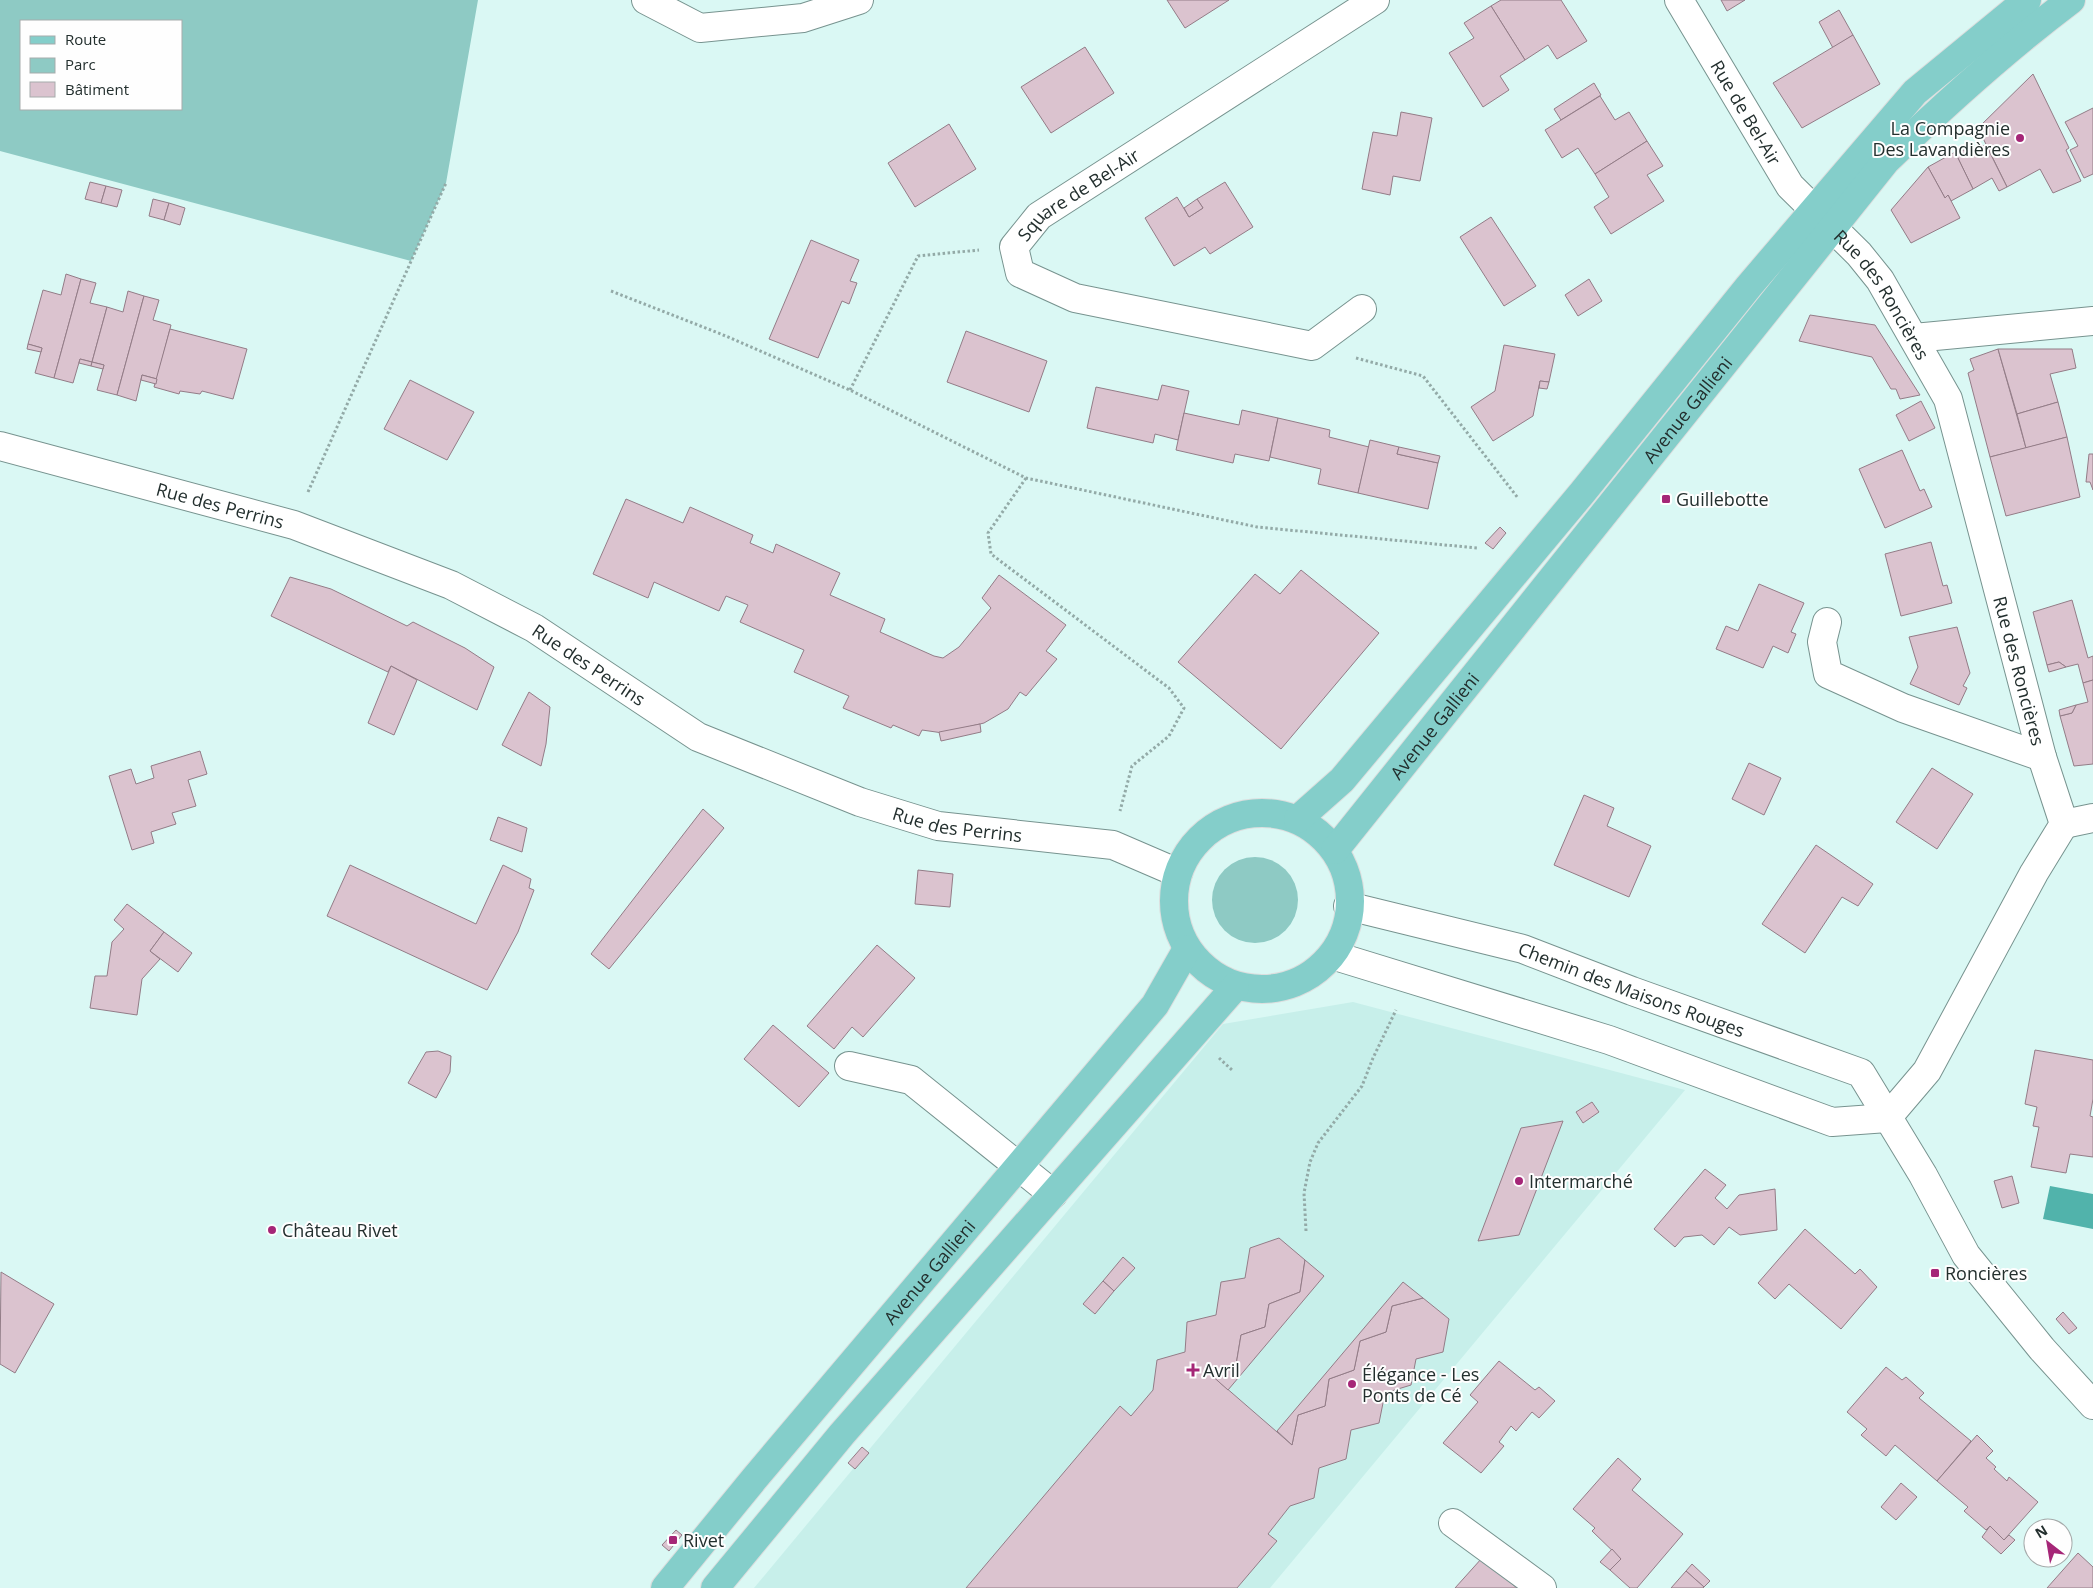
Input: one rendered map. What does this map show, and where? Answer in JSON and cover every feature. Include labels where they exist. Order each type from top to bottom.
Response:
[{"type":"main road","name":"Avenue Gallieni","points":[[1335,850],[1823,218],[1915,92],[2027,0]]},
{"type":"main road","name":"Avenue Gallieni","points":[[1298,819],[1342,780],[1559,522],[1749,286],[1937,112],[2028,32],[2071,0]]},
{"type":"main road","points":[[1269,812],[1298,819],[1335,850],[1342,861],[1351,892],[1344,932],[1332,955],[1311,975],[1285,987],[1256,990],[1235,986],[1187,949],[1176,925],[1173,899],[1178,873],[1191,847],[1213,827],[1240,815],[1269,812]]},
{"type":"main road","name":"Avenue Gallieni","points":[[665,1588],[754,1479],[1155,1005],[1187,949]]},
{"type":"main road","points":[[715,1588],[842,1434],[1235,986]]},
{"type":"street","points":[[646,0],[700,28],[803,18],[859,0]]},
{"type":"street","name":"Square de Bel-Air","points":[[1312,346],[1075,298],[1020,273],[1014,246],[1039,216],[1375,0]]},
{"type":"street","name":"Rue de Bel-Air","points":[[1679,0],[1790,186],[1823,218]]},
{"type":"street","name":"Rue des Roncières","points":[[1823,218],[1880,280],[1948,399],[2042,757],[2064,824]]},
{"type":"street","points":[[1312,346],[1362,309]]},
{"type":"street","points":[[1914,338],[2093,321]]},
{"type":"street","name":"Rue des Perrins","points":[[0,446],[294,525],[451,585],[534,628],[698,738],[860,802],[938,826],[1113,845],[1178,873]]},
{"type":"street","points":[[1827,622],[1822,642],[1828,674],[1903,708],[2042,757]]},
{"type":"street","points":[[1332,955],[1609,1040],[1832,1122],[1887,1118],[1926,1071],[2034,873],[2064,824],[2093,818]]},
{"type":"street","name":"Chemin des Maisons Rouges","points":[[1348,906],[1523,949],[1632,991],[1861,1073],[1923,1175],[1966,1255],[2042,1349],[2093,1405]]},
{"type":"street","points":[[849,1066],[911,1080],[1053,1194]]},
{"type":"street","points":[[1453,1523],[1542,1588]]},
{"type":"path","points":[[294,525],[446,183]]},
{"type":"path","points":[[850,390],[918,256],[1014,246]]},
{"type":"path","points":[[611,291],[721,334],[850,390],[1026,478],[1256,528],[1477,548]]},
{"type":"path","points":[[1312,346],[1423,376],[1518,498]]},
{"type":"path","points":[[1026,478],[988,533],[991,554],[1169,688],[1184,708],[1169,736],[1132,766],[1120,813]]},
{"type":"path","points":[[1306,1231],[1304,1193],[1310,1162],[1318,1143],[1362,1086],[1373,1058],[1396,1011],[1394,1003]]},
{"type":"shaded area","points":[[1353,1002],[1685,1090],[1270,1588],[754,1588],[1223,1024]]},
{"type":"shaded area","points":[[2050,1186],[2093,1194],[2093,1229],[2043,1219]]},
{"type":"green space","points":[[0,0],[478,0],[446,183],[411,261],[0,151]]},
{"type":"green space","points":[[1255,857],[1271,861],[1285,870],[1294,884],[1298,900],[1294,916],[1285,930],[1271,939],[1255,943],[1239,939],[1225,930],[1216,916],[1212,900],[1216,884],[1225,870],[1239,861]]},
{"type":"building","points":[[1167,0],[1229,0],[1185,28]]},
{"type":"building","points":[[1501,0],[1561,0],[1587,41],[1557,59],[1548,45],[1525,60],[1491,6]]},
{"type":"building","points":[[1721,0],[1745,0],[1727,11]]},
{"type":"building","points":[[1491,6],[1525,60],[1500,76],[1509,90],[1483,107],[1449,53],[1474,38],[1464,23]]},
{"type":"building","points":[[1839,10],[1853,35],[1833,48],[1819,22]]},
{"type":"building","points":[[1853,35],[1880,84],[1802,128],[1773,83]]},
{"type":"building","points":[[1085,47],[1114,93],[1051,133],[1021,87]]},
{"type":"building","points":[[2033,74],[2069,148],[2066,150],[2081,181],[2053,193],[2040,169],[2007,187],[1978,128]]},
{"type":"building","points":[[1594,83],[1601,95],[1561,120],[1554,109]]},
{"type":"building","points":[[1600,96],[1615,120],[1629,112],[1647,141],[1595,174],[1578,148],[1562,158],[1545,130]]},
{"type":"building","points":[[2093,108],[2093,174],[2084,178],[2070,150],[2078,146],[2065,122]]},
{"type":"building","points":[[1401,112],[1432,118],[1420,181],[1393,176],[1390,195],[1362,189],[1373,132],[1397,136]]},
{"type":"building","points":[[949,124],[976,169],[915,207],[888,163]]},
{"type":"building","points":[[1647,141],[1663,166],[1647,175],[1664,201],[1611,234],[1594,207],[1609,197],[1595,174]]},
{"type":"building","points":[[1986,145],[2007,187],[1999,191],[1992,178],[1973,189],[1955,152]]},
{"type":"building","points":[[1955,152],[1973,189],[1951,201],[1948,195],[1945,198],[1928,167]]},
{"type":"building","points":[[1928,167],[1945,198],[1948,195],[1960,218],[1911,243],[1891,210]]},
{"type":"building","points":[[90,182],[106,186],[101,203],[85,199]]},
{"type":"building","points":[[1225,182],[1253,227],[1210,254],[1205,247],[1174,266],[1145,218],[1177,197],[1189,217],[1203,208],[1197,199]]},
{"type":"building","points":[[106,186],[122,190],[117,207],[101,203]]},
{"type":"building","points":[[153,199],[169,203],[164,220],[149,216]]},
{"type":"building","points":[[1197,199],[1203,208],[1189,217],[1184,208]]},
{"type":"building","points":[[169,203],[185,208],[180,225],[164,220]]},
{"type":"building","points":[[1491,217],[1536,286],[1504,306],[1460,237]]},
{"type":"building","points":[[811,240],[859,260],[850,281],[857,283],[849,304],[842,301],[818,358],[769,339]]},
{"type":"building","points":[[66,274],[81,279],[54,378],[35,373],[42,348],[28,344],[43,290],[61,295]]},
{"type":"building","points":[[81,279],[96,283],[90,303],[107,307],[92,362],[80,359],[73,383],[54,378]]},
{"type":"building","points":[[1589,279],[1602,301],[1578,316],[1565,295]]},
{"type":"building","points":[[128,291],[144,296],[117,395],[97,390],[104,365],[92,362],[107,307],[123,312]]},
{"type":"building","points":[[144,296],[159,300],[153,320],[171,325],[157,379],[142,375],[136,401],[117,395]]},
{"type":"building","points":[[1810,315],[1875,325],[1920,395],[1900,399],[1896,389],[1891,389],[1872,357],[1799,341]]},
{"type":"building","points":[[170,329],[247,349],[233,399],[202,391],[200,394],[180,391],[179,394],[154,387]]},
{"type":"building","points":[[966,331],[1047,361],[1029,412],[947,382]]},
{"type":"building","points":[[28,344],[42,348],[41,352],[27,349]]},
{"type":"building","points":[[1504,345],[1555,354],[1549,382],[1540,381],[1533,416],[1493,441],[1471,407],[1495,391]]},
{"type":"building","points":[[1998,349],[2026,448],[1990,457],[1968,373],[1974,370],[1970,359]]},
{"type":"building","points":[[1998,349],[2072,349],[2076,368],[2050,374],[2058,402],[2017,414]]},
{"type":"building","points":[[80,359],[92,362],[91,366],[79,363]]},
{"type":"building","points":[[92,362],[104,365],[103,369],[91,366]]},
{"type":"building","points":[[142,375],[157,379],[156,384],[141,380]]},
{"type":"building","points":[[410,380],[474,412],[447,460],[384,429]]},
{"type":"building","points":[[1540,381],[1549,382],[1547,389],[1539,388]]},
{"type":"building","points":[[1162,385],[1189,391],[1178,440],[1155,434],[1153,443],[1087,428],[1096,387],[1158,400]]},
{"type":"building","points":[[1921,401],[1935,428],[1909,441],[1896,415]]},
{"type":"building","points":[[2058,402],[2067,437],[2026,448],[2017,414]]},
{"type":"building","points":[[1242,410],[1278,418],[1269,461],[1235,454],[1233,463],[1176,450],[1184,413],[1239,425]]},
{"type":"building","points":[[1278,418],[1330,430],[1329,437],[1369,447],[1358,493],[1318,484],[1321,469],[1270,457]]},
{"type":"building","points":[[2067,437],[2080,497],[2006,516],[1990,457]]},
{"type":"building","points":[[1370,440],[1399,447],[1397,454],[1438,463],[1428,509],[1358,493]]},
{"type":"building","points":[[1399,447],[1440,456],[1438,463],[1397,454]]},
{"type":"building","points":[[1902,450],[1920,491],[1924,489],[1932,507],[1885,528],[1859,469]]},
{"type":"building","points":[[2089,454],[2093,454],[2093,490],[2090,482],[2086,482]]},
{"type":"building","points":[[626,499],[683,523],[690,507],[753,535],[750,543],[773,553],[776,544],[840,573],[830,595],[885,619],[880,632],[934,656],[943,658],[959,647],[991,608],[982,598],[999,575],[1066,625],[1046,651],[1057,659],[1026,696],[1020,692],[1008,709],[984,723],[943,733],[922,730],[919,736],[893,725],[891,728],[843,708],[849,696],[794,672],[804,650],[740,622],[748,605],[726,596],[719,611],[654,582],[648,598],[593,574]]},
{"type":"building","points":[[1500,527],[1506,533],[1493,549],[1485,543]]},
{"type":"building","points":[[1931,542],[1943,586],[1947,585],[1952,603],[1901,616],[1885,554]]},
{"type":"building","points":[[1301,570],[1379,633],[1281,749],[1178,662],[1255,574],[1280,594]]},
{"type":"building","points":[[290,577],[331,589],[407,626],[413,622],[465,648],[494,667],[477,710],[391,666],[388,672],[271,616]]},
{"type":"building","points":[[1759,584],[1804,603],[1791,632],[1796,634],[1788,653],[1773,646],[1763,668],[1716,649],[1726,626],[1738,631]]},
{"type":"building","points":[[2072,600],[2088,658],[2093,656],[2093,680],[2083,683],[2078,664],[2066,667],[2059,662],[2047,665],[2033,612]]},
{"type":"building","points":[[1957,627],[1970,673],[1963,686],[1967,688],[1959,705],[1910,684],[1918,667],[1909,637]]},
{"type":"building","points":[[2059,662],[2066,667],[2049,672],[2047,665]]},
{"type":"building","points":[[391,666],[417,680],[394,735],[368,723]]},
{"type":"building","points":[[2093,680],[2093,764],[2074,766],[2060,716],[2072,713],[2076,705],[2088,702],[2083,683]]},
{"type":"building","points":[[529,692],[550,707],[546,744],[541,766],[502,745]]},
{"type":"building","points":[[2076,705],[2072,713],[2060,716],[2059,710]]},
{"type":"building","points":[[980,724],[981,732],[941,741],[939,732]]},
{"type":"building","points":[[200,751],[207,774],[188,780],[196,806],[172,813],[176,824],[151,832],[154,843],[132,850],[109,776],[131,769],[136,784],[154,778],[151,766]]},
{"type":"building","points":[[1749,763],[1781,778],[1764,815],[1732,799]]},
{"type":"building","points":[[1932,768],[1973,794],[1937,849],[1896,822]]},
{"type":"building","points":[[1584,795],[1614,808],[1607,826],[1651,846],[1629,897],[1554,865]]},
{"type":"building","points":[[703,809],[724,828],[609,969],[591,954]]},
{"type":"building","points":[[498,817],[527,828],[522,852],[490,840]]},
{"type":"building","points":[[1816,845],[1873,884],[1858,906],[1842,897],[1805,953],[1762,924]]},
{"type":"building","points":[[350,865],[476,924],[503,865],[531,879],[529,888],[534,890],[518,932],[487,990],[327,916]]},
{"type":"building","points":[[918,870],[953,874],[950,907],[915,904]]},
{"type":"building","points":[[127,904],[164,932],[150,951],[160,959],[142,979],[137,1015],[90,1008],[95,976],[107,976],[112,942],[124,929],[114,920]]},
{"type":"building","points":[[164,932],[192,953],[178,972],[150,951]]},
{"type":"building","points":[[877,945],[915,978],[863,1037],[852,1027],[834,1049],[807,1026]]},
{"type":"building","points":[[773,1025],[829,1073],[799,1107],[744,1059]]},
{"type":"building","points":[[2035,1050],[2093,1060],[2093,1099],[2090,1116],[2093,1117],[2093,1157],[2070,1154],[2066,1173],[2031,1167],[2039,1127],[2033,1126],[2037,1107],[2025,1104]]},
{"type":"building","points":[[438,1051],[451,1056],[450,1072],[436,1098],[408,1083],[426,1052]]},
{"type":"building","points":[[1592,1102],[1599,1112],[1583,1123],[1576,1112]]},
{"type":"building","points":[[1563,1121],[1519,1235],[1478,1241],[1521,1128]]},
{"type":"building","points":[[1705,1169],[1726,1185],[1715,1198],[1727,1209],[1739,1195],[1775,1189],[1777,1230],[1740,1235],[1729,1227],[1714,1245],[1702,1235],[1684,1237],[1675,1247],[1654,1229]]},
{"type":"building","points":[[2012,1176],[2019,1203],[2002,1208],[1994,1181]]},
{"type":"building","points":[[1805,1229],[1855,1274],[1860,1269],[1877,1287],[1841,1329],[1789,1284],[1775,1299],[1758,1283]]},
{"type":"building","points":[[1279,1238],[1305,1260],[1300,1292],[1269,1304],[1265,1327],[1241,1335],[1236,1365],[1209,1373],[1292,1445],[1298,1415],[1325,1406],[1329,1379],[1354,1370],[1360,1341],[1386,1332],[1392,1306],[1423,1298],[1449,1319],[1443,1352],[1416,1359],[1411,1385],[1385,1393],[1379,1423],[1351,1430],[1346,1459],[1319,1468],[1314,1498],[1290,1506],[1268,1534],[1277,1541],[1237,1588],[966,1588],[1120,1406],[1131,1416],[1153,1390],[1157,1360],[1185,1352],[1187,1322],[1216,1315],[1221,1282],[1245,1278],[1250,1248]]},
{"type":"building","points":[[1123,1257],[1135,1268],[1114,1291],[1103,1281]]},
{"type":"building","points":[[1305,1260],[1324,1276],[1228,1390],[1209,1373],[1236,1365],[1241,1335],[1265,1327],[1269,1304],[1300,1292]]},
{"type":"building","points":[[1,1272],[54,1304],[15,1373],[0,1364]]},
{"type":"building","points":[[1103,1281],[1114,1291],[1095,1314],[1083,1304]]},
{"type":"building","points":[[1403,1282],[1423,1298],[1392,1306],[1386,1332],[1360,1341],[1354,1370],[1329,1379],[1325,1406],[1298,1415],[1292,1445],[1277,1431]]},
{"type":"building","points":[[2063,1312],[2077,1328],[2069,1334],[2056,1319]]},
{"type":"building","points":[[1499,1361],[1535,1390],[1539,1387],[1555,1401],[1539,1418],[1532,1412],[1516,1431],[1511,1426],[1499,1442],[1504,1446],[1481,1473],[1443,1443],[1478,1402],[1470,1395]]},
{"type":"building","points":[[1886,1367],[1902,1380],[1906,1377],[1924,1393],[1919,1398],[1971,1441],[1937,1481],[1895,1445],[1886,1456],[1861,1435],[1867,1429],[1847,1412]]},
{"type":"building","points":[[1977,1435],[1993,1451],[1986,1458],[1996,1467],[1994,1469],[2007,1481],[2009,1477],[2038,1502],[2004,1540],[1990,1526],[1986,1530],[1964,1511],[1968,1507],[1937,1481]]},
{"type":"building","points":[[862,1447],[869,1453],[855,1469],[848,1463]]},
{"type":"building","points":[[1618,1458],[1641,1479],[1632,1490],[1683,1534],[1637,1588],[1630,1588],[1610,1570],[1621,1559],[1592,1531],[1595,1528],[1573,1509]]},
{"type":"building","points":[[1901,1483],[1917,1497],[1896,1520],[1881,1507]]},
{"type":"building","points":[[1990,1526],[2004,1540],[2009,1535],[2015,1540],[2001,1554],[1982,1537]]},
{"type":"building","points":[[676,1530],[682,1535],[669,1551],[662,1545]]},
{"type":"building","points":[[1612,1549],[1621,1559],[1610,1570],[1600,1562]]},
{"type":"building","points":[[2078,1553],[2093,1567],[2093,1588],[2047,1588],[2065,1568],[2073,1568],[2073,1559]]},
{"type":"building","points":[[1482,1558],[1517,1588],[1455,1588]]},
{"type":"building","points":[[1692,1564],[1710,1581],[1704,1587],[1686,1571]]},
{"type":"building","points":[[1686,1571],[1704,1587],[1671,1588]]},
{"type":"place","name":"La Compagnie Des Lavandières","points":[[2020,138]]},
{"type":"place","name":"Guillebotte","points":[[1666,499]]},
{"type":"place","name":"Intermarché","points":[[1519,1181]]},
{"type":"place","name":"Château Rivet","points":[[272,1230]]},
{"type":"place","name":"Roncières","points":[[1935,1273]]},
{"type":"place","name":"Avril","points":[[1193,1370]]},
{"type":"place","name":"Élégance - Les Ponts de Cé","points":[[1352,1384]]},
{"type":"place","name":"Rivet","points":[[673,1540]]}]
